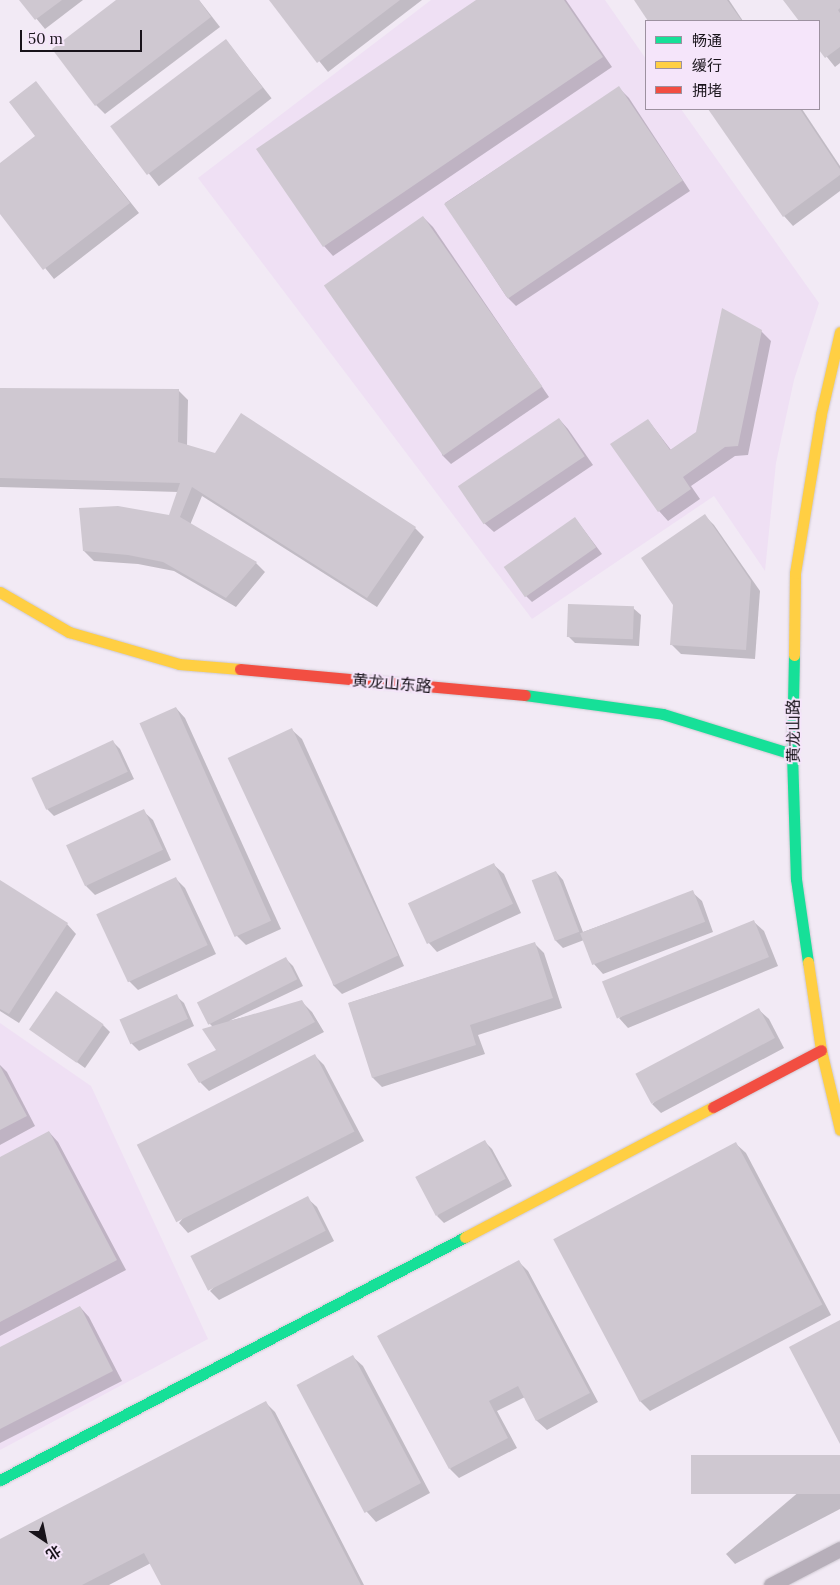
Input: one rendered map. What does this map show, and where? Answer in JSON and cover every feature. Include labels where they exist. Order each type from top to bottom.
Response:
[{"type":"street","name":"黄龙山路","points":[[840,332],[821,414],[795,573],[792,754],[796,879],[821,1050],[840,1130]]},
{"type":"street","name":"黄龙山东路","points":[[0,592],[69,632],[180,664],[494,691],[663,714],[792,754]]},
{"type":"street","points":[[0,1480],[821,1050]]},
{"type":"street","points":[[772,1585],[840,1548]]},
{"type":"shaded area","points":[[431,0],[605,0],[645,58],[645,110],[682,110],[819,303],[794,380],[776,463],[765,571],[714,496],[532,619],[198,178]]},
{"type":"shaded area","points":[[0,1023],[91,1086],[208,1339],[0,1450]]},
{"type":"building","points":[[19,0],[62,0],[35,20]]},
{"type":"building","points":[[116,0],[199,0],[211,17],[95,106],[52,49]]},
{"type":"building","points":[[269,0],[400,0],[317,63]]},
{"type":"building","points":[[476,0],[564,0],[603,57],[323,247],[256,149]]},
{"type":"building","points":[[634,0],[727,0],[741,20],[647,20]]},
{"type":"building","points":[[783,0],[840,0],[840,8],[838,10],[840,13],[840,47],[825,58],[820,51],[820,20],[798,20]]},
{"type":"building","points":[[226,39],[263,88],[147,175],[110,126]]},
{"type":"building","points":[[36,81],[130,203],[43,270],[0,214],[0,163],[35,136],[9,102]]},
{"type":"building","points":[[619,86],[683,181],[508,298],[444,204]]},
{"type":"building","points":[[709,110],[801,110],[840,169],[840,175],[783,217]]},
{"type":"building","points":[[423,216],[542,386],[443,456],[324,285]]},
{"type":"building","points":[[722,308],[762,330],[738,446],[725,447],[683,477],[691,489],[658,512],[610,444],[648,419],[670,450],[696,432]]},
{"type":"building","points":[[0,388],[179,389],[178,442],[215,453],[241,413],[416,527],[367,598],[192,487],[180,517],[257,562],[226,598],[163,562],[128,555],[83,551],[79,508],[118,506],[169,515],[180,483],[0,478]]},
{"type":"building","points":[[559,418],[585,456],[484,524],[458,486]]},
{"type":"building","points":[[705,514],[751,581],[746,650],[670,645],[673,605],[641,558]]},
{"type":"building","points":[[575,517],[596,547],[525,597],[504,567]]},
{"type":"building","points":[[568,604],[634,606],[633,639],[567,637]]},
{"type":"building","points":[[176,707],[271,921],[235,937],[139,723]]},
{"type":"building","points":[[292,728],[398,955],[334,985],[228,758]]},
{"type":"building","points":[[113,740],[128,772],[46,810],[31,778]]},
{"type":"building","points":[[144,809],[163,850],[85,886],[66,845]]},
{"type":"building","points":[[494,863],[513,904],[427,944],[408,903]]},
{"type":"building","points":[[556,871],[579,932],[555,941],[532,880]]},
{"type":"building","points":[[176,877],[208,945],[128,982],[96,914]]},
{"type":"building","points":[[0,880],[68,923],[9,1014],[0,1009]]},
{"type":"building","points":[[693,890],[705,922],[592,965],[580,933]]},
{"type":"building","points":[[754,920],[769,957],[617,1019],[602,981]]},
{"type":"building","points":[[535,942],[553,998],[470,1025],[476,1045],[372,1078],[348,1003]]},
{"type":"building","points":[[286,957],[297,979],[208,1025],[197,1002]]},
{"type":"building","points":[[56,991],[104,1024],[77,1063],[29,1030]]},
{"type":"building","points":[[177,994],[188,1019],[130,1044],[119,1020]]},
{"type":"building","points":[[302,1000],[315,1022],[199,1083],[187,1064],[216,1050],[202,1029]]},
{"type":"building","points":[[759,1008],[775,1038],[651,1104],[635,1074]]},
{"type":"building","points":[[315,1054],[354,1132],[176,1222],[137,1145]]},
{"type":"building","points":[[0,1066],[27,1116],[0,1130]]},
{"type":"building","points":[[49,1131],[117,1260],[0,1322],[0,1157]]},
{"type":"building","points":[[485,1140],[506,1179],[436,1216],[415,1177]]},
{"type":"building","points":[[736,1142],[822,1304],[640,1402],[553,1239]]},
{"type":"building","points":[[308,1196],[326,1231],[208,1291],[190,1256]]},
{"type":"building","points":[[519,1260],[590,1393],[536,1421],[518,1386],[489,1401],[508,1438],[449,1469],[377,1336]]},
{"type":"building","points":[[80,1306],[113,1371],[0,1429],[0,1347]]},
{"type":"building","points":[[840,1320],[840,1444],[789,1347]]},
{"type":"building","points":[[353,1355],[421,1483],[365,1513],[296,1385]]},
{"type":"building","points":[[266,1401],[361,1585],[161,1585],[144,1553],[82,1585],[0,1585],[0,1539]]},
{"type":"building","points":[[691,1455],[840,1455],[840,1494],[691,1494]]},
{"type":"traffic: fast","points":[[794,655],[792,754],[796,879],[808,962]]},
{"type":"traffic: fast","points":[[525,695],[663,714],[792,754]]},
{"type":"traffic: fast","points":[[0,1480],[465,1237]]},
{"type":"traffic: slow","points":[[794,655],[795,573],[821,414],[840,332]]},
{"type":"traffic: slow","points":[[0,592],[69,632],[179,664],[240,669]]},
{"type":"traffic: slow","points":[[808,962],[821,1050],[840,1130]]},
{"type":"traffic: slow","points":[[465,1237],[713,1107]]},
{"type":"traffic: jam","points":[[240,669],[525,695]]},
{"type":"traffic: jam","points":[[713,1107],[821,1050]]}]
